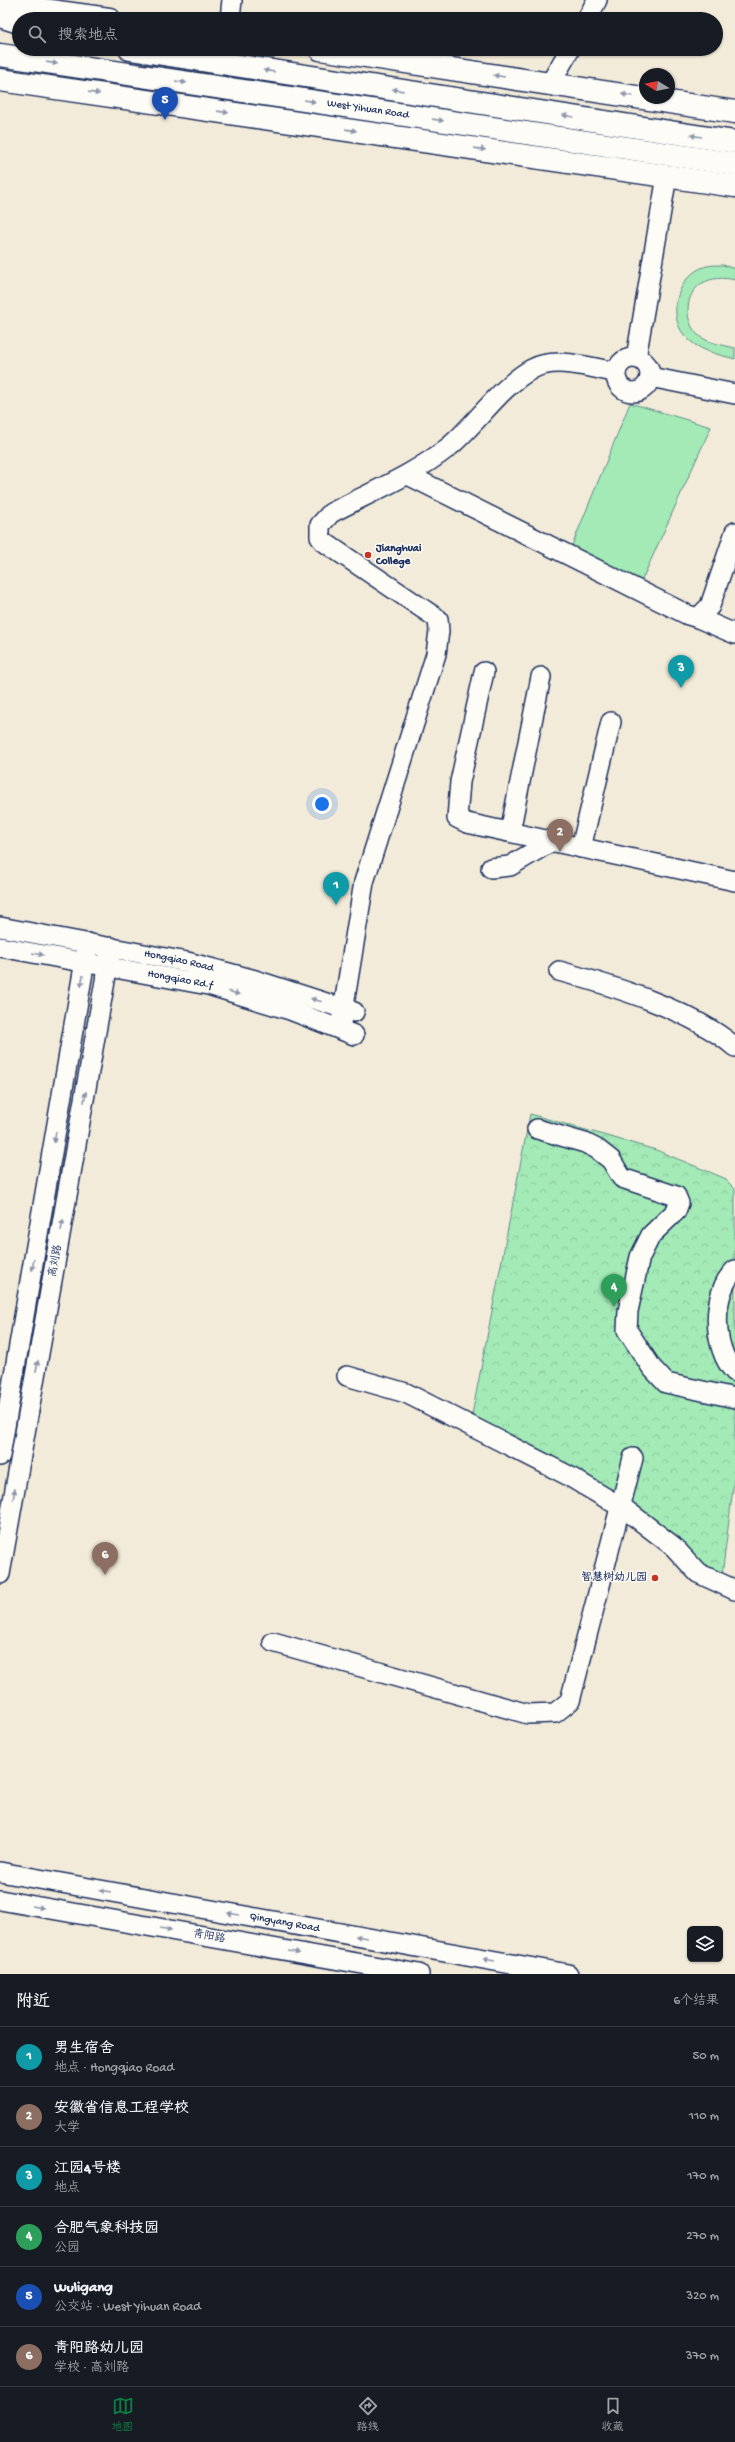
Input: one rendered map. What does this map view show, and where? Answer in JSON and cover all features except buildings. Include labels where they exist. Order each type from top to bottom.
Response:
[{"type":"main road","points":[[0,4],[58,12]]},
{"type":"main road","points":[[0,16],[12,20]]},
{"type":"main road","points":[[0,29],[12,31]]},
{"type":"main road","name":"West Yihuan Road","points":[[0,55],[735,164]]},
{"type":"main road","name":"West Yihuan Road","points":[[176,56],[735,142]]},
{"type":"main road","points":[[366,56],[735,112]]},
{"type":"main road","points":[[0,80],[735,186]]},
{"type":"street","points":[[231,12],[232,0]]},
{"type":"street","points":[[590,12],[597,0]]},
{"type":"street","points":[[550,84],[566,56]]},
{"type":"street","points":[[636,358],[668,176]]},
{"type":"street","points":[[636,358],[648,366],[650,377],[648,382],[641,390],[629,392],[619,386],[616,372],[622,361],[636,358]]},
{"type":"street","points":[[348,1010],[364,882],[374,843],[436,654],[440,631],[438,618],[324,542],[320,537],[320,525],[331,512],[408,475],[429,462],[451,445],[506,390],[532,369],[550,363],[572,364],[616,372]]},
{"type":"street","points":[[650,377],[735,394]]},
{"type":"street","points":[[408,475],[688,615],[735,634]]},
{"type":"street","points":[[698,618],[710,606],[735,532]]},
{"type":"street","points":[[484,672],[460,782],[457,818],[467,823],[735,881]]},
{"type":"street","points":[[510,832],[541,677]]},
{"type":"street","points":[[581,848],[611,722]]},
{"type":"street","points":[[491,868],[510,866],[552,841]]},
{"type":"street","name":"Hongqiao Road","points":[[0,927],[187,962],[247,978],[348,1010]]},
{"type":"street","name":"高刘路","points":[[0,1456],[88,943]]},
{"type":"street","name":"Hongqiao Rd.f","points":[[0,947],[208,985],[290,1010],[347,1032],[348,1010]]},
{"type":"street","name":"高刘路","points":[[0,1574],[111,947]]},
{"type":"street","points":[[559,971],[677,1012],[723,1037],[735,1046]]},
{"type":"street","points":[[537,1129],[585,1143],[611,1160],[622,1178],[676,1196],[679,1203],[676,1211],[651,1235],[640,1257],[628,1311],[627,1330],[666,1383],[735,1398]]},
{"type":"street","points":[[735,1270],[722,1290],[718,1326],[721,1350],[735,1372]]},
{"type":"street","points":[[347,1376],[406,1394],[567,1475],[619,1506],[673,1546],[698,1573],[735,1590]]},
{"type":"street","points":[[273,1642],[528,1714],[555,1713],[570,1701],[619,1506],[633,1458]]},
{"type":"street","name":"Qingyang Road","points":[[0,1872],[568,1974]]},
{"type":"street","name":"青阳路","points":[[0,1900],[419,1974]]},
{"type":"green space","points":[[723,265],[735,269],[735,280],[717,279],[702,283],[692,294],[689,302],[688,315],[693,329],[705,340],[735,348],[735,359],[702,349],[690,341],[679,327],[676,317],[678,296],[682,286],[689,277],[697,270],[707,266]]},
{"type":"green space","points":[[630,403],[711,427],[641,582],[571,548]]},
{"type":"green space","points":[[530,1114],[656,1150],[724,1178],[735,1189],[735,1472],[721,1584],[673,1546],[470,1425]]},
{"type":"place","name":"Wuligang","points":[[165,120]]},
{"type":"place","name":"Jianghuai College","points":[[368,555]]},
{"type":"place","name":"江园4号楼","points":[[681,688]]},
{"type":"place","name":"安徽省信息工程学校","points":[[560,852]]},
{"type":"place","name":"男生宿舍","points":[[336,905]]},
{"type":"place","name":"合肥气象科技园","points":[[614,1307]]},
{"type":"place","name":"青阳路幼儿园","points":[[105,1575]]},
{"type":"place","name":"智慧树幼儿园","points":[[655,1578]]}]
